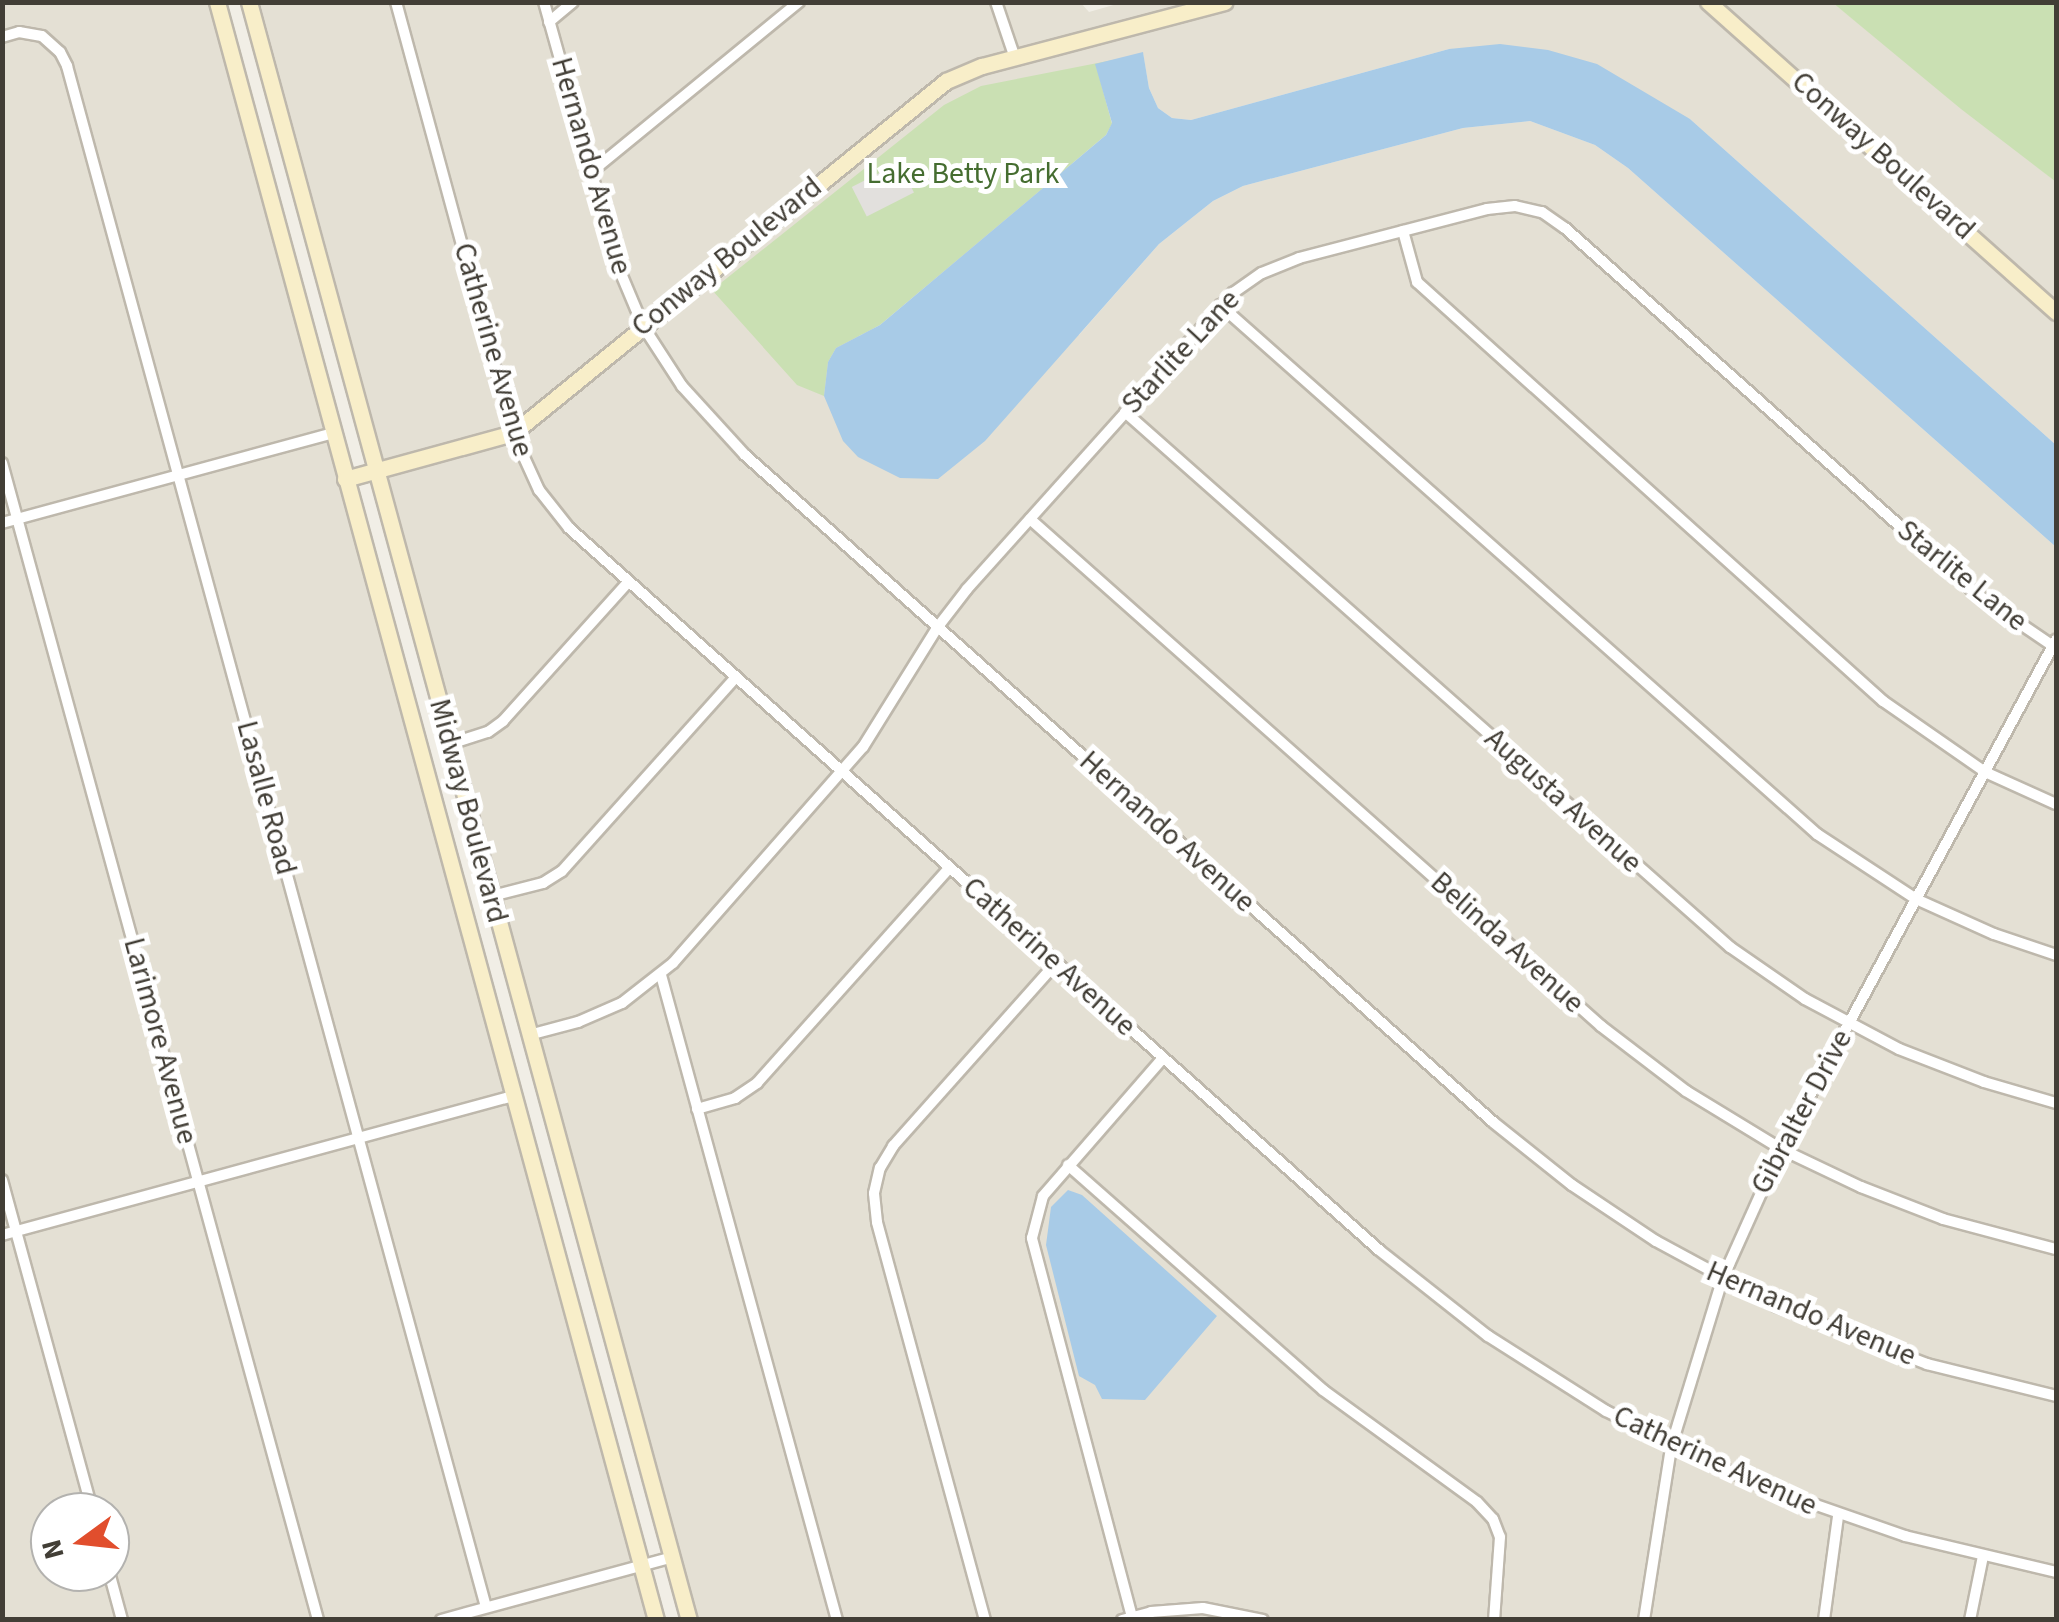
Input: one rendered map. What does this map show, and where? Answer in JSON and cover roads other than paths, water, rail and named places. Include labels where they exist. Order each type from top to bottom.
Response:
[{"type":"street","name":"Midway Boulevard","points":[[217,2],[656,1620]]},
{"type":"street","name":"Midway Boulevard","points":[[249,2],[689,1620]]},
{"type":"street","name":"Catherine Avenue","points":[[396,2],[513,433],[530,474],[550,506],[628,582],[1451,1309],[1546,1375],[1671,1447],[1838,1516],[2056,1572]]},
{"type":"street","name":"Hernando Avenue","points":[[544,2],[617,264],[643,326],[682,386],[724,435],[1524,1148],[1622,1220],[1722,1280],[1870,1345],[2056,1396]]},
{"type":"street","points":[[549,22],[573,2]]},
{"type":"street","points":[[590,173],[798,2]]},
{"type":"street","points":[[996,2],[1015,58]]},
{"type":"street","name":"Conway Boulevard","points":[[345,479],[513,433],[929,92],[965,72],[1226,2]]},
{"type":"street","name":"Conway Boulevard","points":[[1708,2],[2056,312]]},
{"type":"street","name":"Lasalle Road","points":[[2,36],[18,32],[42,36],[60,52],[67,66],[486,1607]]},
{"type":"street","name":"Starlite Lane","points":[[529,1035],[594,1016],[661,975],[842,773],[882,722],[937,628],[1220,305],[1247,282],[1279,265],[1486,209],[1516,206],[1554,220],[1975,592],[2055,645]]},
{"type":"street","points":[[1403,231],[1417,282],[1882,702],[1984,772],[2056,804]]},
{"type":"street","points":[[1220,305],[1788,810],[1848,856],[1916,898],[1994,934],[2056,955]]},
{"type":"street","name":"Augusta Avenue","points":[[1125,412],[1695,918],[1767,974],[1848,1024],[1942,1067],[2056,1103]]},
{"type":"street","points":[[2,523],[333,433]]},
{"type":"street","name":"Larimore Avenue","points":[[2,462],[318,1620]]},
{"type":"street","name":"Belinda Avenue","points":[[1030,519],[1602,1026],[1686,1091],[1781,1149],[1910,1207],[2056,1250]]},
{"type":"street","points":[[450,744],[488,732],[504,722],[628,582]]},
{"type":"street","name":"Gibralter Drive","points":[[1644,1620],[1671,1447],[1722,1280],[1781,1149],[2055,645]]},
{"type":"street","points":[[492,896],[543,883],[562,871],[735,678]]},
{"type":"street","points":[[697,1109],[735,1098],[757,1083],[949,868]]},
{"type":"street","points":[[985,1620],[877,1222],[874,1193],[880,1168],[893,1146],[1056,963]]},
{"type":"street","points":[[661,975],[836,1620]]},
{"type":"street","points":[[1163,1058],[1043,1196],[1035,1217],[1036,1260],[1127,1618],[1203,1608],[1263,1620]]},
{"type":"street","points":[[2,1235],[513,1096]]},
{"type":"street","points":[[1068,1165],[1323,1390],[1477,1502],[1493,1519],[1500,1536],[1494,1620]]},
{"type":"street","points":[[2,1180],[88,1492]]},
{"type":"street","points":[[1824,1620],[1838,1516]]},
{"type":"street","points":[[1970,1620],[1983,1556]]},
{"type":"street","points":[[441,1620],[672,1558]]},
{"type":"street","points":[[115,1592],[122,1620]]},
{"type":"water","points":[[1500,44],[1548,50],[1597,64],[1690,119],[2056,445],[2056,547],[1628,168],[1595,145],[1530,121],[1463,128],[1243,186],[1213,201],[1159,244],[985,441],[938,479],[900,478],[858,457],[843,441],[824,396],[828,362],[836,348],[880,325],[1106,135],[1112,123],[1095,64],[1143,52],[1149,88],[1158,108],[1172,118],[1191,120],[1449,49]]},
{"type":"water","points":[[1068,1190],[1082,1195],[1217,1316],[1145,1400],[1102,1399],[1095,1385],[1079,1376],[1046,1245],[1051,1207]]},
{"type":"park label","name":"Lake Betty Park","points":[[963,174]]}]
